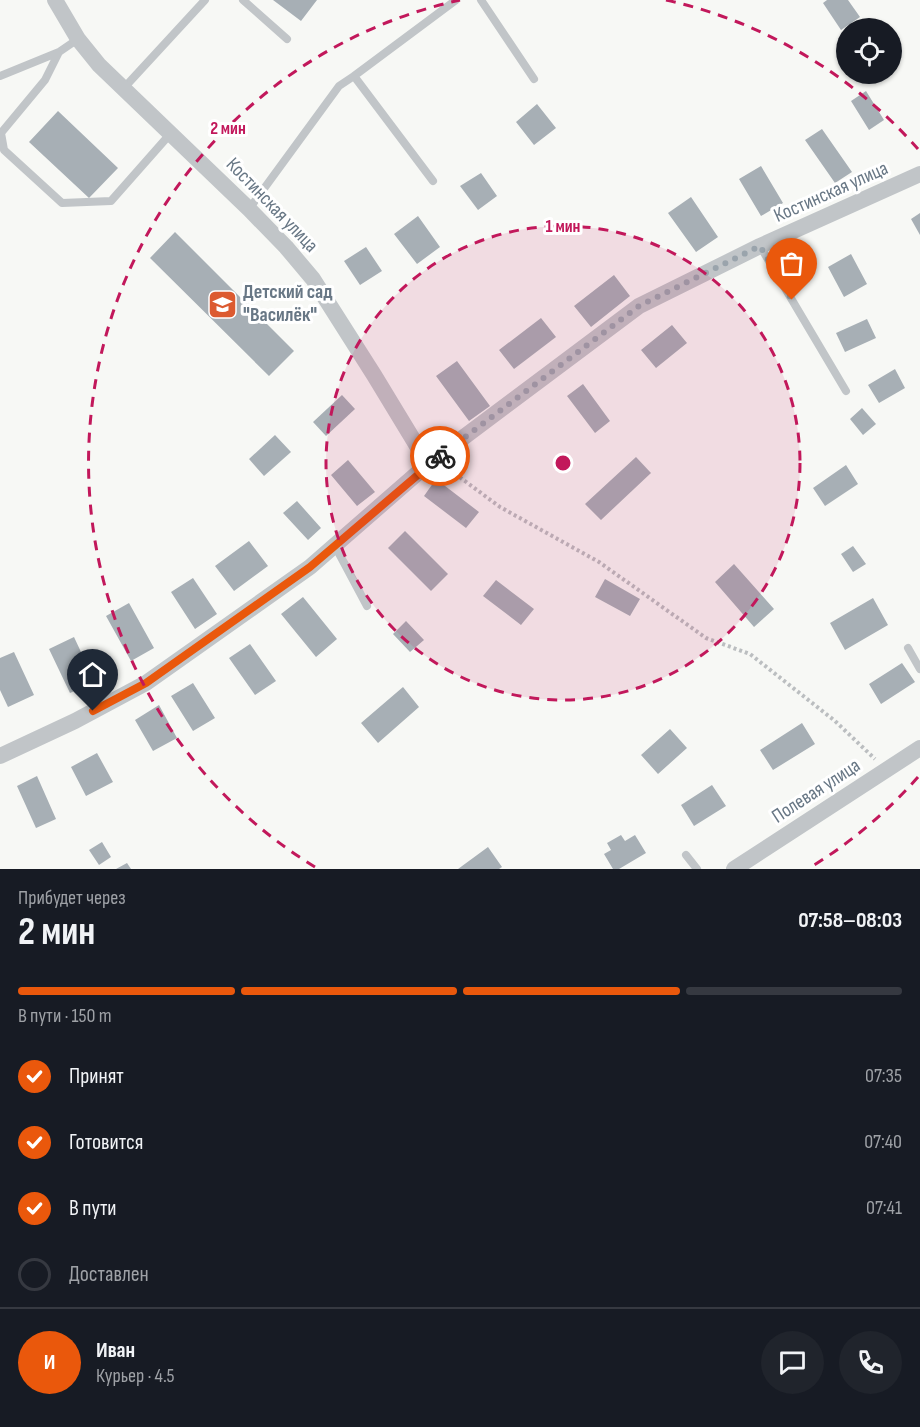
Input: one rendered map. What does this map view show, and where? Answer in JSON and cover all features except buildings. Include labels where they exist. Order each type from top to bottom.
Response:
[{"type":"street","name":"Костинская улица","points":[[55,0],[78,39],[123,89],[249,209],[313,279],[432,462]]},
{"type":"street","name":"Костинская улица","points":[[0,756],[75,721],[146,683],[310,567],[432,462],[639,306],[760,246],[920,174]]},
{"type":"street","name":"Полевая улица","points":[[734,869],[920,748]]},
{"type":"lane","points":[[123,89],[205,0]]},
{"type":"lane","points":[[243,0],[287,39]]},
{"type":"lane","points":[[249,209],[339,86],[456,0]]},
{"type":"lane","points":[[481,0],[534,79]]},
{"type":"lane","points":[[0,76],[59,52],[78,39]]},
{"type":"lane","points":[[59,52],[45,80],[1,133],[4,150],[62,203],[111,201],[171,133]]},
{"type":"lane","points":[[354,76],[433,181]]},
{"type":"lane","points":[[760,246],[846,391]]},
{"type":"lane","points":[[335,546],[367,606]]},
{"type":"lane","points":[[908,648],[920,669]]},
{"type":"lane","points":[[686,855],[697,869]]},
{"type":"path","points":[[432,462],[500,507],[599,562],[706,638],[750,654],[835,721],[886,770]]},
{"type":"way so far","points":[[440,456],[639,306],[760,246],[792,300]]},
{"type":"place","name":"Детский сад \"Василёк\"","points":[[222,304]]},
{"type":"route","points":[[93,711],[146,683],[310,567],[440,456]]}]
